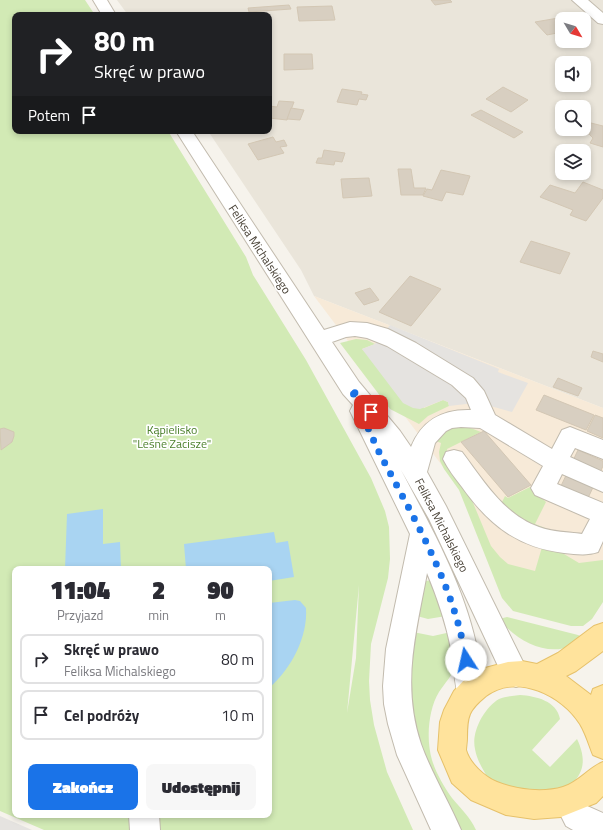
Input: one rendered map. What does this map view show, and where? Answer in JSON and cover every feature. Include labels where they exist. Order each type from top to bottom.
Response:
[{"type":"main road","points":[[603,635],[567,662],[528,675],[491,678],[470,691],[457,708],[451,730],[452,753],[460,776],[475,798],[496,818],[536,826],[562,823],[589,805],[598,791],[603,776]]},
{"type":"main road","points":[[528,675],[564,689],[585,708],[601,738]]},
{"type":"main road","points":[[601,738],[603,698]]},
{"type":"street","points":[[100,0],[107,12]]},
{"type":"street","points":[[579,0],[603,20]]},
{"type":"street","name":"Feliksa Michalskiego","points":[[186,134],[351,388],[392,437],[415,473],[528,675]]},
{"type":"street","points":[[319,339],[355,329],[379,333],[393,339],[470,387],[478,396],[486,420]]},
{"type":"street","name":"Feliksa Michalskiego","points":[[351,388],[375,443],[422,534],[449,598],[464,644],[470,691]]},
{"type":"street","points":[[415,473],[422,447],[427,437],[438,426],[452,420],[465,418],[486,420],[542,455],[603,482]]},
{"type":"street","points":[[454,459],[497,514],[508,524],[529,534],[551,540],[589,545],[603,515],[543,488],[570,436],[603,450]]},
{"type":"street","points":[[422,534],[399,644],[397,698],[402,725],[412,757],[446,830]]},
{"type":"street","points":[[144,818],[145,830]]},
{"type":"street","points":[[562,823],[603,829]]},
{"type":"shaded area","points":[[117,0],[603,0],[603,408],[314,296],[301,270],[210,134],[272,134],[272,12],[126,12]]},
{"type":"shaded area","points":[[314,296],[603,408],[603,585],[507,591],[462,492]]},
{"type":"shaded area","points":[[390,325],[499,369],[498,372],[528,383],[512,412],[475,403],[449,406],[448,402],[443,400],[420,409],[413,408],[403,403],[362,349],[375,344]]},
{"type":"shaded area","points":[[0,816],[32,830],[0,830]]},
{"type":"green space","name":"Kąpielisko \"Leśne Zacisze\"","points":[[0,0],[85,0],[93,12],[12,12],[12,134],[170,134],[246,257],[253,275],[306,360],[371,478],[385,511],[389,527],[390,559],[388,578],[371,644],[369,681],[370,700],[374,725],[387,772],[413,830],[44,830],[16,818],[272,818],[272,566],[12,566],[12,816],[0,811]],"holes":[[[359,585],[356,658],[347,713]]]},
{"type":"green space","points":[[356,339],[367,340],[375,344],[362,349],[424,408],[443,400],[448,402],[449,406],[428,416],[419,424],[390,409],[340,343]]},
{"type":"green space","points":[[453,427],[468,427],[481,432],[447,449],[448,460],[466,486],[491,546],[500,557],[508,564],[535,571],[542,547],[565,550],[564,554],[579,563],[603,560],[603,602],[592,619],[583,626],[571,626],[513,611],[502,598],[459,490],[440,461],[439,452],[441,443],[436,441],[443,432]]},
{"type":"green space","points":[[530,487],[546,502],[535,524],[563,535],[542,532],[508,511],[502,502],[505,496],[508,498]]},
{"type":"green space","points":[[433,580],[446,616],[428,619],[417,616],[425,581]]},
{"type":"green space","points":[[507,617],[585,638],[571,646],[561,649],[541,648],[513,633],[499,619]]},
{"type":"green space","points":[[413,632],[433,636],[451,632],[455,665],[451,675],[439,692],[432,707],[429,725],[430,752],[440,780],[452,798],[474,825],[476,830],[459,830],[427,761],[416,732],[408,684]]},
{"type":"green space","points":[[520,695],[539,698],[550,704],[558,713],[560,719],[532,750],[550,767],[577,739],[581,751],[583,761],[582,769],[578,777],[566,790],[549,803],[489,780],[477,758],[474,742],[475,735],[480,721],[488,708],[499,699]]},
{"type":"water","points":[[103,509],[103,544],[120,542],[121,566],[65,566],[67,514]]},
{"type":"water","points":[[274,532],[276,543],[288,541],[294,577],[272,581],[272,566],[186,566],[184,544]]},
{"type":"water","points":[[295,600],[300,601],[306,608],[306,619],[301,641],[291,662],[272,685],[272,603]]},
{"type":"building","points":[[431,0],[450,0],[452,2],[435,5]]},
{"type":"building","points":[[289,5],[291,9],[249,12],[248,8]]},
{"type":"building","points":[[332,6],[335,20],[299,21],[297,7]]},
{"type":"building","points":[[555,19],[555,33],[547,35],[535,22]]},
{"type":"building","points":[[284,54],[312,54],[313,69],[284,70]]},
{"type":"building","points":[[503,87],[528,100],[511,112],[486,99]]},
{"type":"building","points":[[342,89],[362,92],[361,94],[368,95],[366,100],[359,99],[357,105],[337,102]]},
{"type":"building","points":[[279,101],[294,102],[287,120],[272,118],[272,106],[277,107]]},
{"type":"building","points":[[291,108],[304,110],[300,120],[287,119]]},
{"type":"building","points":[[481,110],[523,132],[514,138],[471,115]]},
{"type":"building","points":[[591,123],[603,126],[603,147],[590,143],[593,138],[591,136]]},
{"type":"building","points":[[273,137],[276,142],[284,140],[287,146],[280,147],[284,153],[258,160],[248,144]]},
{"type":"building","points":[[324,150],[345,153],[342,162],[335,161],[334,165],[316,163],[318,158],[322,158]]},
{"type":"building","points":[[398,169],[411,169],[414,188],[426,188],[423,195],[401,195]]},
{"type":"building","points":[[441,170],[470,176],[463,195],[446,192],[442,201],[423,196],[427,189],[432,190]]},
{"type":"building","points":[[369,178],[372,196],[343,198],[341,179]]},
{"type":"building","points":[[583,182],[603,190],[603,198],[586,221],[570,215],[573,210],[540,197],[550,185],[575,193]]},
{"type":"building","points":[[531,241],[570,253],[560,274],[520,262]]},
{"type":"building","points":[[410,276],[441,289],[411,326],[379,312]]},
{"type":"building","points":[[370,288],[379,300],[364,305],[355,293]]},
{"type":"building","points":[[593,351],[603,354],[603,362],[591,357]]},
{"type":"building","points":[[558,378],[582,388],[578,396],[553,387]]},
{"type":"building","points":[[544,395],[594,415],[586,430],[536,410]]},
{"type":"building","points":[[595,415],[603,418],[603,438],[587,431]]},
{"type":"building","points":[[4,428],[14,432],[14,436],[12,442],[1,450],[0,429]]},
{"type":"building","points":[[484,431],[531,485],[508,497],[461,442]]},
{"type":"building","points":[[578,450],[603,461],[603,466],[588,498],[561,486]]},
{"type":"route","points":[[371,412],[351,388],[380,454],[407,503],[440,574],[464,644],[466,660]]}]
